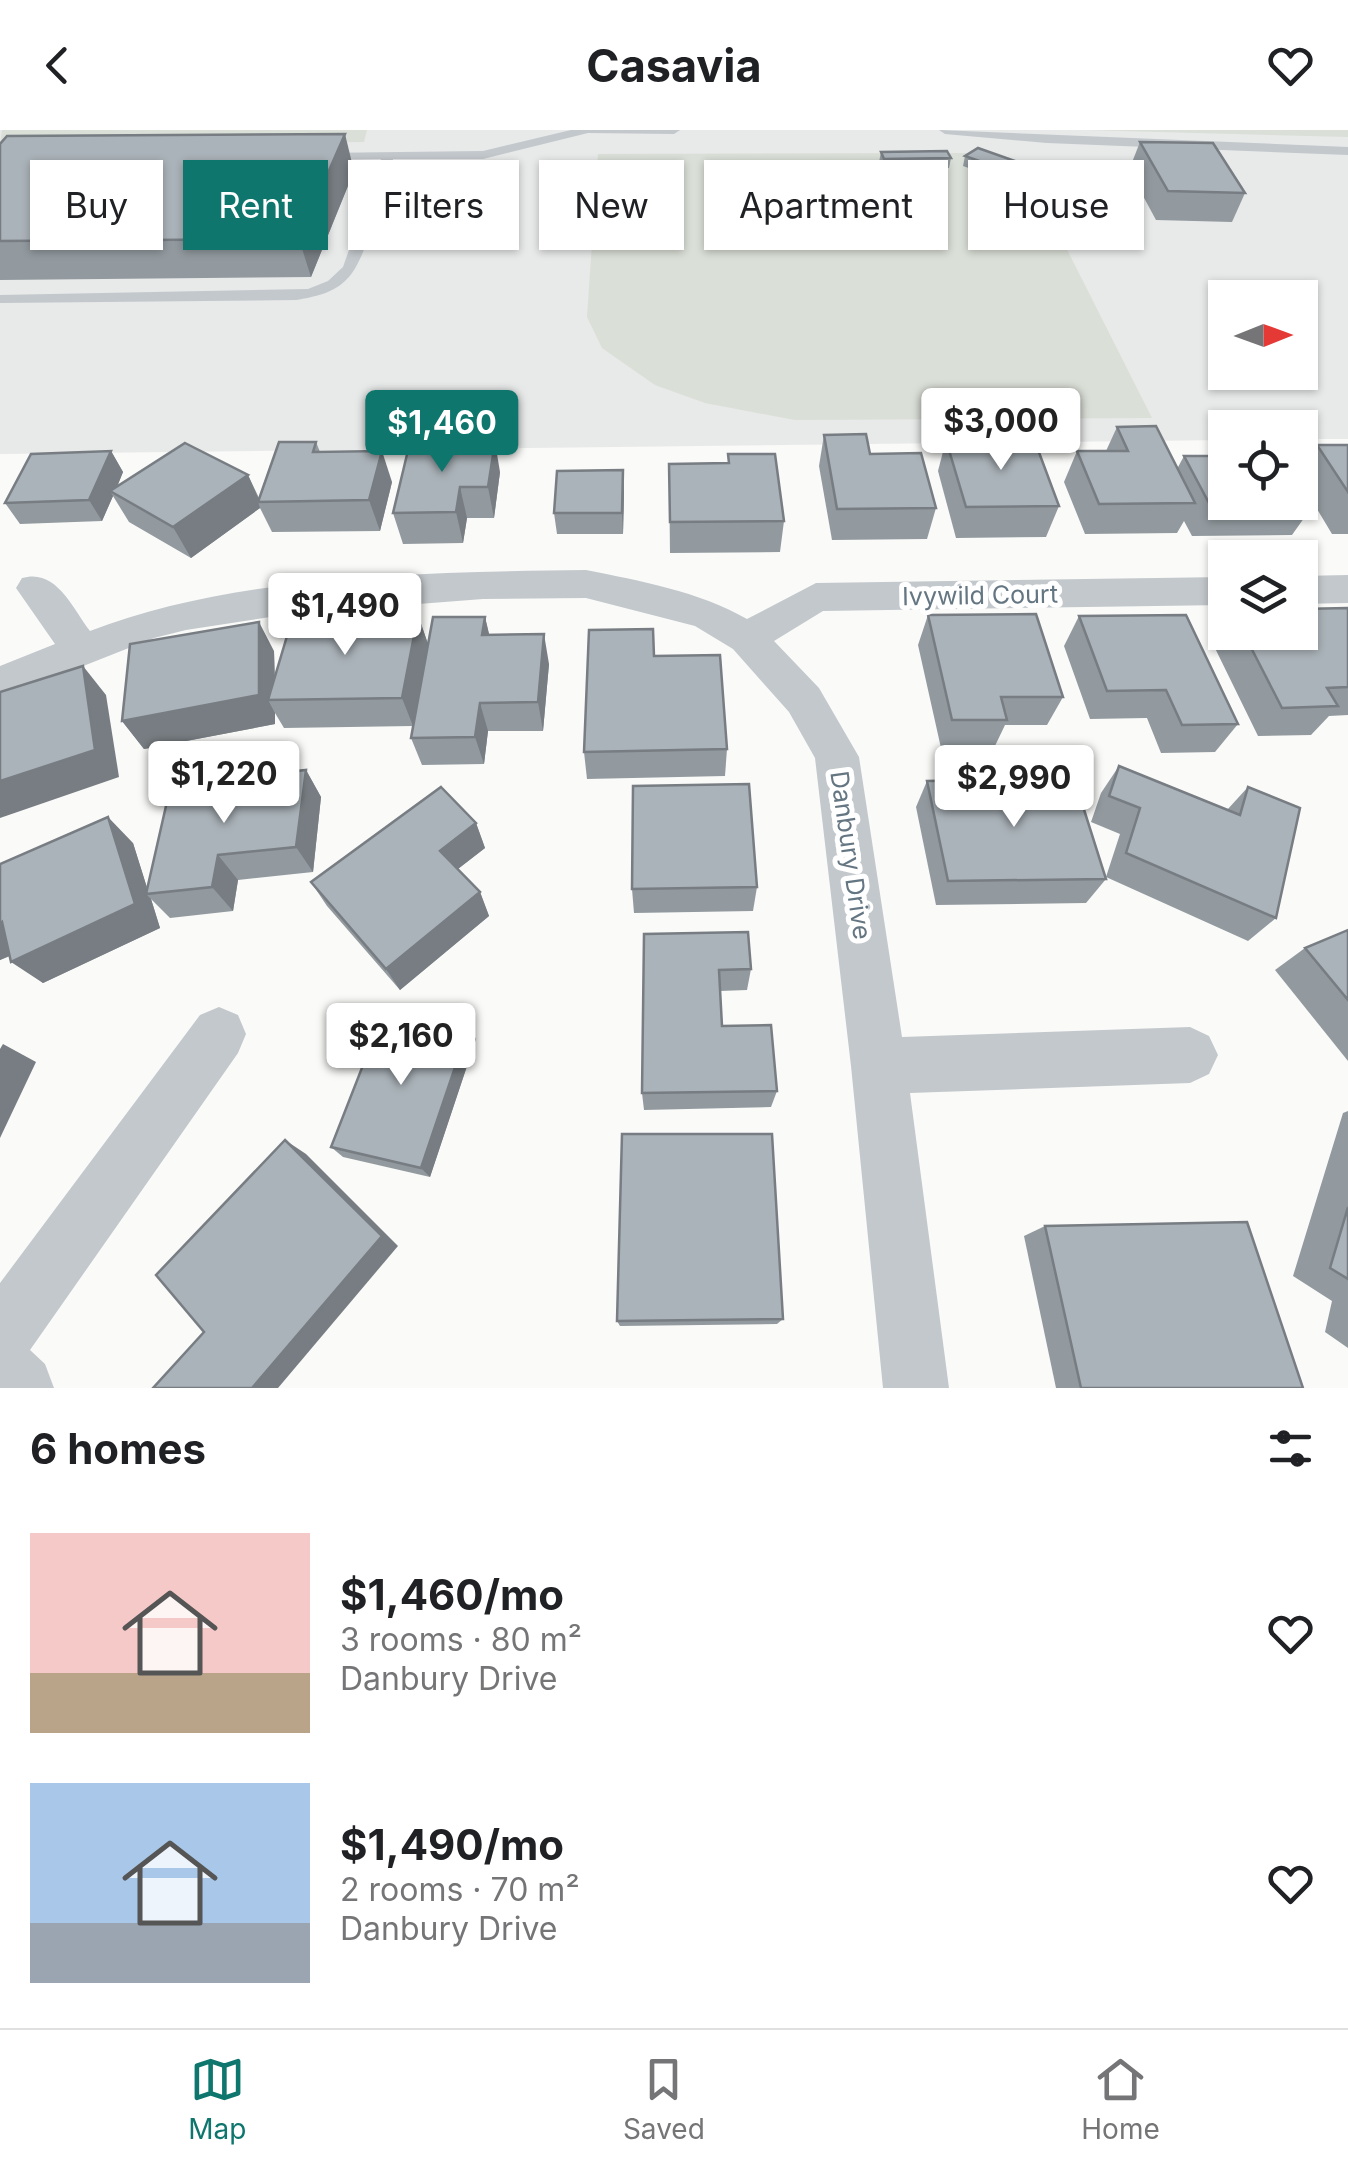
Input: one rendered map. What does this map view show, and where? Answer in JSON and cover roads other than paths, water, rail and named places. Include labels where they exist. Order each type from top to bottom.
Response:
[{"type":"street","name":"Danbury Drive","points":[[0,683],[186,615],[290,600],[482,586],[586,584],[709,616],[747,638],[804,700],[837,758],[879,1066],[916,1388]]},
{"type":"street","points":[[36,588],[82,650]]},
{"type":"street","points":[[1318,590],[1348,589]]},
{"type":"street","name":"Ivywild Court","points":[[747,638],[816,597],[1208,591]]},
{"type":"street","points":[[0,1337],[219,1034]]},
{"type":"street","points":[[879,1066],[1190,1055]]},
{"type":"street","points":[[0,1368],[21,1388]]},
{"type":"lane","points":[[308,156],[483,155],[588,130],[674,130]]},
{"type":"lane","points":[[945,130],[1047,139],[1348,151]]},
{"type":"lane","points":[[0,300],[296,296],[323,290],[344,278],[350,267],[388,156]]}]
